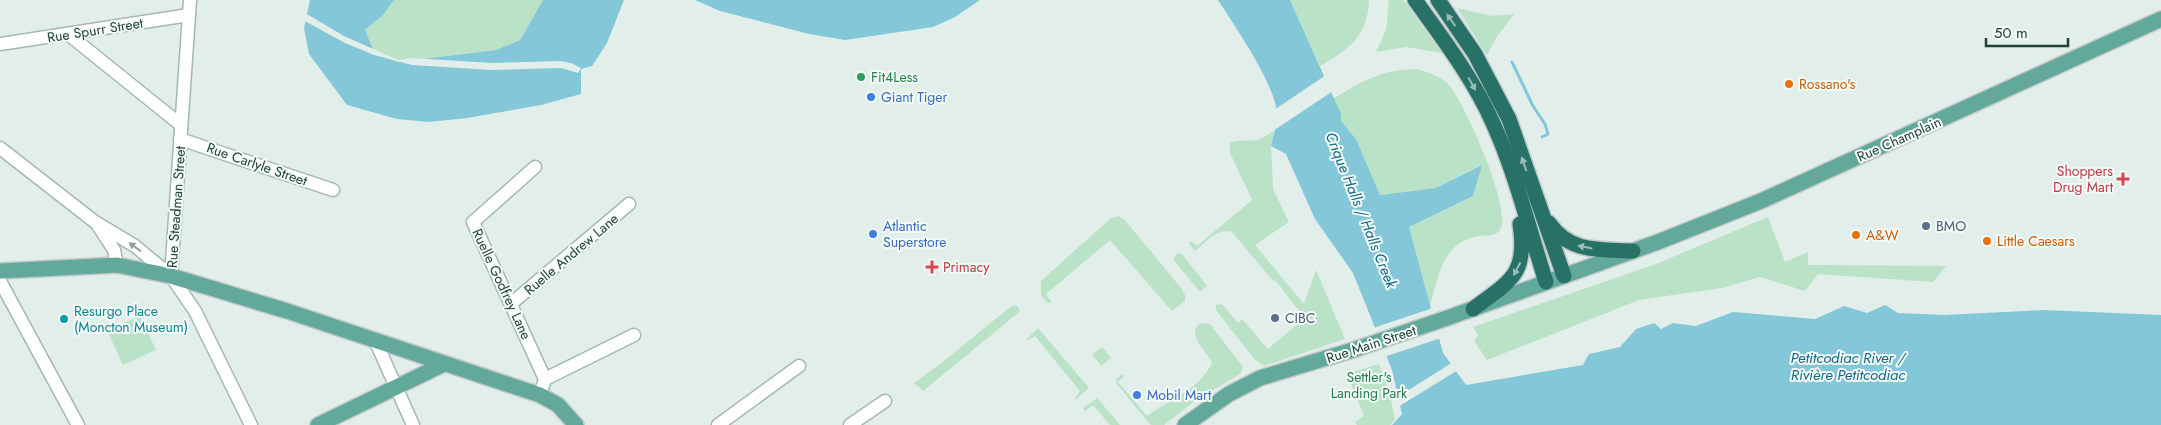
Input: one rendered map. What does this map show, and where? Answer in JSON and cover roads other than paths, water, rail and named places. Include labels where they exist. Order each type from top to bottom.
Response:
[{"type":"highway","points":[[1415,0],[1470,80],[1493,122],[1512,170],[1546,282]]},
{"type":"highway","points":[[1438,0],[1475,54],[1500,102],[1564,276]]},
{"type":"highway","points":[[1473,309],[1512,279],[1522,260],[1523,244],[1512,170]]},
{"type":"highway","points":[[1540,210],[1558,236],[1582,248],[1634,250]]},
{"type":"main road","name":"Rue Champlain","points":[[1564,276],[1761,201],[2161,19]]},
{"type":"main road","points":[[0,271],[117,265],[171,276],[287,311],[540,395],[558,405],[576,425]]},
{"type":"main road","name":"Rue Main Street","points":[[1185,425],[1229,394],[1260,378],[1353,350],[1564,276]]},
{"type":"main road","points":[[318,425],[444,364]]},
{"type":"street","name":"Rue Steadman Street","points":[[190,0],[171,276],[195,311],[251,425]]},
{"type":"street","name":"Rue Spurr Street","points":[[1,43],[189,15]]},
{"type":"street","points":[[68,34],[181,125]]},
{"type":"street","name":"Rue Carlyle Street","points":[[180,139],[333,190]]},
{"type":"street","points":[[0,148],[95,222],[135,246],[171,276]]},
{"type":"street","name":"Ruelle Godfrey Lane","points":[[536,167],[473,222],[512,303],[545,379]]},
{"type":"street","name":"Ruelle Andrew Lane","points":[[512,303],[630,204]]},
{"type":"street","points":[[95,222],[114,250],[117,265]]},
{"type":"street","points":[[0,281],[78,425]]},
{"type":"street","points":[[540,395],[545,379],[634,335]]},
{"type":"street","points":[[375,340],[413,425]]},
{"type":"street","points":[[718,425],[799,366]]},
{"type":"street","points":[[850,425],[886,401]]},
{"type":"water","points":[[310,0],[394,0],[383,15],[365,30],[375,54],[398,62],[496,50],[520,40],[543,0],[624,0],[607,43],[592,66],[581,69],[581,94],[541,105],[467,118],[429,122],[397,119],[347,105],[309,54],[304,28]]},
{"type":"water","points":[[695,0],[980,0],[955,17],[933,27],[845,40],[809,34],[720,11]]},
{"type":"water","name":"Petitcodiac River / Rivière Petitcodiac","points":[[1218,0],[1290,0],[1341,114],[1341,121],[1356,139],[1380,195],[1436,188],[1482,165],[1473,196],[1409,227],[1443,353],[1466,385],[1583,365],[1589,354],[1620,347],[1636,329],[1654,323],[1661,329],[1673,323],[1696,326],[1733,312],[1815,319],[1844,306],[1867,313],[1885,305],[1898,313],[1945,315],[2044,310],[2161,315],[2161,425],[1392,425],[1402,414],[1392,370],[1353,273],[1315,219],[1286,154],[1271,146],[1277,116],[1270,90],[1254,57]]},
{"type":"waterway","points":[[1512,62],[1533,106],[1545,124],[1548,134],[1542,137]]},
{"type":"place","name":"Fit4Less","points":[[861,77]]},
{"type":"place","name":"Rossano's","points":[[1789,84]]},
{"type":"place","name":"Giant Tiger","points":[[871,97]]},
{"type":"place","name":"Shoppers Drug Mart","points":[[2123,179]]},
{"type":"place","name":"BMO","points":[[1926,226]]},
{"type":"place","name":"Atlantic Superstore","points":[[873,234]]},
{"type":"place","name":"A&W","points":[[1856,235]]},
{"type":"place","name":"Little Caesars","points":[[1987,241]]},
{"type":"place","name":"Primacy","points":[[932,267]]},
{"type":"place","name":"CIBC","points":[[1275,318]]},
{"type":"place","name":"Resurgo Place (Moncton Museum)","points":[[64,319]]},
{"type":"place","name":"Mobil Mart","points":[[1137,395]]},
{"type":"water label","name":"Crique Halls / Halls Creek","points":[[1361,210]]},
{"type":"park label","name":"Settler's Landing Park","points":[[1369,386]]}]
